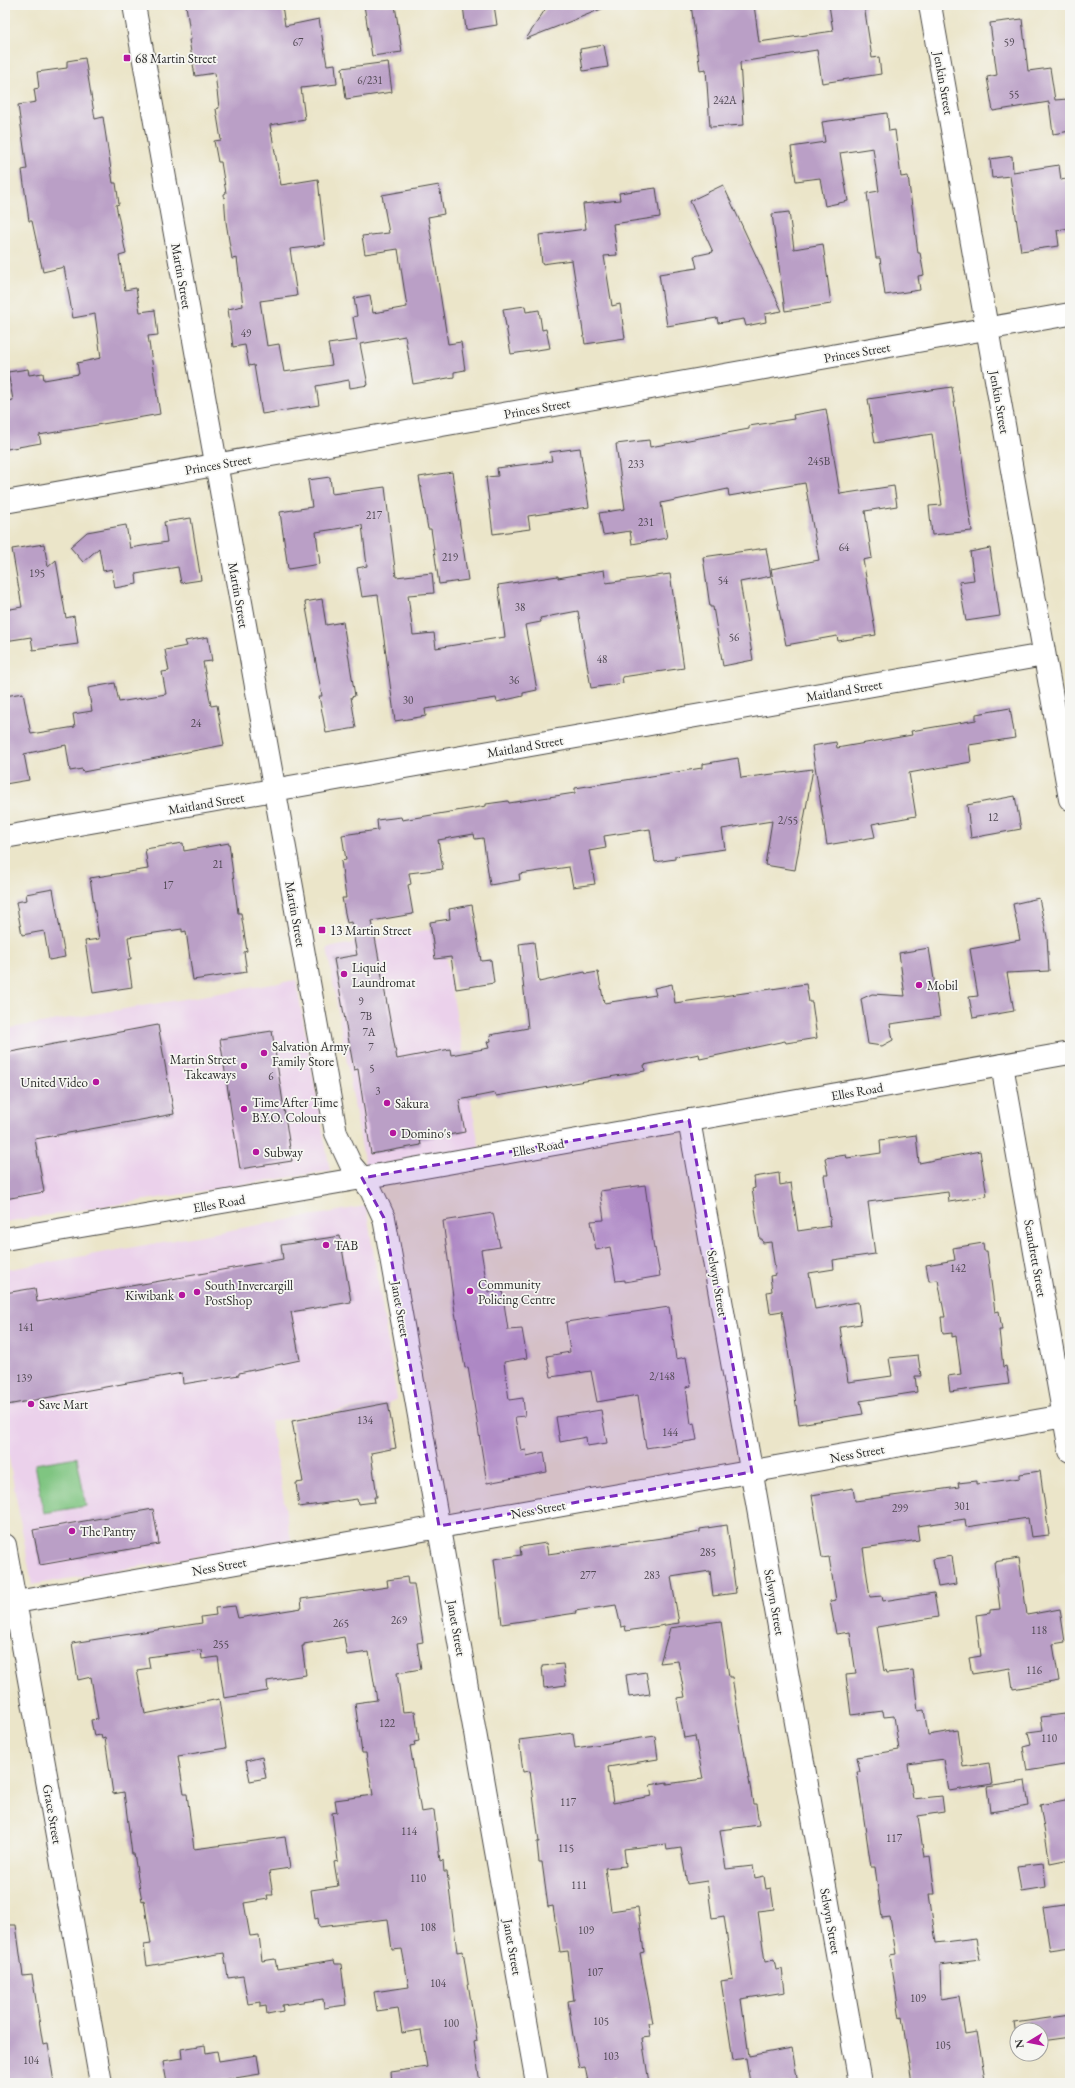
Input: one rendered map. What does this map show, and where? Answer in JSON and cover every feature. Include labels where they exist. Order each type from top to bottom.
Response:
[{"type":"street","name":"Martin Street","points":[[134,5],[215,465],[336,1133],[351,1165],[362,1178]]},
{"type":"street","name":"Jenkin Street","points":[[930,5],[1070,799]]},
{"type":"street","name":"Princes Street","points":[[5,502],[1070,314]]},
{"type":"street","name":"Maitland Street","points":[[5,838],[1044,655]]},
{"type":"street","name":"Elles Road","points":[[5,1239],[362,1178],[1070,1053]]},
{"type":"street","name":"Scandrett Street","points":[[1002,1065],[1067,1415],[1070,1451]]},
{"type":"street","name":"Selwyn Street","points":[[689,1120],[860,2083]]},
{"type":"street","name":"Janet Street","points":[[362,1178],[371,1190],[384,1218],[538,2083]]},
{"type":"street","name":"Ness Street","points":[[10,1603],[1067,1415]]},
{"type":"street","name":"Grace Street","points":[[5,1545],[10,1603],[101,2083]]},
{"type":"highlighted area","points":[[689,1120],[752,1472],[439,1526],[384,1218],[362,1178]]},
{"type":"shaded area","points":[[441,927],[480,1151],[366,1172],[327,948]]},
{"type":"shaded area","points":[[296,980],[330,1171],[5,1222],[5,1029]]},
{"type":"shaded area","points":[[366,1206],[397,1399],[388,1403],[270,1421],[291,1540],[32,1585],[5,1436],[5,1270]]},
{"type":"green space","points":[[77,1457],[86,1506],[44,1513],[35,1464]]},
{"type":"building","points":[[186,5],[282,5],[285,26],[319,19],[327,65],[335,64],[337,84],[301,88],[305,119],[270,125],[281,185],[318,179],[325,245],[290,249],[297,296],[260,301],[267,346],[279,344],[284,372],[332,365],[328,344],[357,340],[353,317],[357,316],[354,298],[370,295],[373,313],[407,307],[398,249],[365,254],[362,236],[389,233],[382,195],[439,185],[444,214],[428,217],[448,344],[461,342],[465,370],[454,372],[454,377],[413,384],[405,336],[360,344],[368,385],[350,388],[349,380],[316,386],[319,405],[262,414],[254,365],[249,366],[245,345],[233,347],[228,309],[243,306],[237,258],[232,259],[226,222],[224,194],[226,193],[221,162],[218,162],[214,141],[221,140],[216,109],[219,108],[215,73],[195,76],[189,40],[191,40]]},
{"type":"building","points":[[364,5],[395,5],[402,52],[372,56]]},
{"type":"building","points":[[463,5],[494,5],[497,25],[466,30]]},
{"type":"building","points":[[548,5],[609,5],[609,6],[526,39]]},
{"type":"building","points":[[691,5],[754,5],[759,42],[833,31],[829,5],[864,5],[872,58],[879,57],[881,74],[822,83],[817,50],[740,62],[744,125],[710,127],[706,69],[700,70]]},
{"type":"building","points":[[1022,19],[1028,71],[1050,68],[1055,100],[1068,99],[1070,131],[1053,134],[1049,102],[993,111],[987,77],[997,75],[990,23]]},
{"type":"building","points":[[604,45],[608,67],[583,71],[580,49]]},
{"type":"building","points":[[85,58],[95,119],[103,117],[113,183],[116,183],[119,204],[116,205],[126,254],[119,256],[125,290],[136,288],[140,312],[155,310],[158,335],[148,336],[160,414],[39,435],[41,443],[7,449],[5,402],[13,400],[8,372],[28,369],[29,375],[43,373],[44,380],[79,374],[77,363],[101,358],[95,314],[73,318],[64,267],[43,272],[32,221],[29,221],[22,170],[27,169],[18,105],[36,102],[34,89],[39,88],[37,72],[67,68],[67,61]]},
{"type":"building","points":[[388,62],[392,92],[346,99],[342,68]]},
{"type":"building","points":[[887,113],[889,131],[895,130],[901,177],[908,176],[918,253],[920,253],[924,275],[918,276],[920,290],[885,295],[880,258],[876,258],[867,193],[879,191],[873,148],[840,153],[848,201],[825,206],[820,178],[796,181],[791,147],[825,142],[822,122]]},
{"type":"building","points":[[1012,156],[1013,172],[1059,165],[1061,180],[1070,178],[1070,228],[1057,230],[1059,246],[1021,251],[1010,176],[992,178],[990,159]]},
{"type":"building","points":[[723,185],[782,311],[765,314],[766,322],[746,326],[744,319],[718,323],[717,318],[667,326],[659,274],[697,268],[694,256],[713,252],[690,201]]},
{"type":"building","points":[[656,188],[660,217],[613,224],[617,255],[604,256],[612,306],[620,304],[625,338],[585,344],[572,260],[542,264],[539,235],[586,229],[583,204],[620,200],[619,193]]},
{"type":"building","points":[[789,212],[794,249],[823,244],[831,304],[785,311],[772,214]]},
{"type":"building","points":[[525,306],[526,312],[539,310],[542,330],[546,329],[550,348],[511,354],[503,309]]},
{"type":"building","points":[[952,387],[972,531],[932,535],[929,506],[942,505],[932,434],[875,443],[868,399]]},
{"type":"building","points":[[826,409],[840,494],[894,486],[897,506],[865,511],[872,558],[863,560],[876,635],[838,641],[837,636],[786,645],[771,569],[819,560],[805,483],[729,496],[728,489],[661,503],[667,538],[632,544],[630,531],[603,535],[599,513],[625,509],[616,444],[649,440],[650,447],[749,429],[749,426],[794,419],[793,415]]},
{"type":"building","points":[[580,448],[589,507],[528,516],[530,529],[493,534],[486,477],[498,476],[497,468],[552,461],[550,452]]},
{"type":"building","points":[[452,472],[468,580],[439,584],[431,529],[428,529],[419,477]]},
{"type":"building","points":[[330,477],[332,494],[385,487],[396,577],[432,573],[434,593],[408,595],[413,635],[434,633],[436,648],[505,637],[498,585],[558,576],[558,578],[604,570],[606,583],[670,574],[684,668],[622,677],[623,683],[591,688],[578,611],[540,618],[541,622],[525,625],[537,690],[523,693],[523,696],[497,702],[496,698],[425,709],[426,716],[395,721],[378,595],[362,597],[357,568],[367,566],[362,525],[316,532],[320,564],[288,569],[280,512],[312,507],[308,480]]},
{"type":"building","points":[[191,518],[201,580],[181,583],[178,567],[136,574],[137,584],[115,588],[112,569],[103,571],[99,548],[83,562],[70,547],[87,532],[126,525],[130,548],[167,542],[164,522]]},
{"type":"building","points":[[44,544],[48,567],[56,560],[66,618],[74,616],[78,644],[33,650],[31,637],[5,641],[5,610],[22,607],[12,549]]},
{"type":"building","points":[[766,548],[771,576],[740,582],[753,660],[723,666],[713,607],[710,607],[703,557]]},
{"type":"building","points":[[990,548],[1000,616],[966,621],[959,582],[974,580],[970,552]]},
{"type":"building","points":[[322,599],[326,625],[343,622],[355,696],[351,697],[356,728],[326,733],[319,696],[322,696],[305,602]]},
{"type":"building","points":[[208,637],[212,661],[203,662],[211,706],[217,705],[224,745],[83,772],[82,769],[70,771],[66,745],[24,754],[29,780],[5,784],[5,696],[23,693],[31,734],[75,727],[73,714],[92,711],[88,688],[115,683],[119,702],[166,694],[162,672],[169,671],[165,650],[187,646],[185,641]]},
{"type":"building","points":[[1010,708],[1015,738],[969,745],[971,762],[909,773],[916,816],[872,824],[875,837],[827,845],[812,746],[836,742],[837,748],[912,735],[911,731],[976,720],[976,714]]},
{"type":"building","points":[[738,758],[741,778],[813,769],[795,870],[765,865],[772,821],[722,829],[725,849],[675,856],[675,859],[655,862],[650,829],[604,836],[606,848],[589,851],[595,884],[573,887],[569,867],[519,874],[520,880],[490,885],[483,838],[475,839],[474,834],[438,840],[443,869],[409,873],[411,884],[408,885],[413,914],[372,921],[397,1059],[450,1049],[451,1055],[489,1048],[487,1042],[491,1041],[490,1035],[528,1028],[519,944],[534,942],[539,982],[585,972],[586,974],[598,972],[604,1003],[656,995],[654,988],[672,984],[675,1003],[806,984],[809,1002],[812,1002],[817,1038],[786,1043],[785,1041],[700,1059],[699,1054],[644,1065],[645,1071],[496,1096],[495,1093],[459,1100],[465,1132],[420,1140],[421,1145],[371,1154],[358,1069],[354,1070],[334,959],[357,955],[351,922],[347,923],[342,898],[346,898],[341,861],[346,860],[342,835],[378,830],[377,820],[401,817],[402,820],[486,806],[486,804],[508,801],[509,803],[575,793],[575,788],[702,768],[702,764]]},
{"type":"building","points":[[1015,796],[1021,829],[971,838],[967,805]]},
{"type":"building","points":[[183,843],[184,851],[229,843],[238,913],[241,913],[247,951],[244,952],[247,972],[193,980],[186,931],[182,932],[182,929],[128,937],[131,959],[128,959],[132,987],[93,993],[85,941],[99,939],[90,878],[148,869],[145,849]]},
{"type":"building","points":[[53,889],[65,957],[49,960],[44,931],[22,935],[16,902],[27,900],[26,894]]},
{"type":"building","points":[[1039,898],[1047,937],[1049,971],[1007,973],[1014,1011],[973,1018],[969,997],[978,996],[970,949],[1020,940],[1013,904]]},
{"type":"building","points":[[472,905],[481,961],[491,960],[494,983],[456,989],[451,957],[435,959],[430,922],[450,919],[449,909]]},
{"type":"building","points":[[929,948],[940,1017],[890,1024],[893,1040],[882,1046],[868,1044],[861,999],[872,994],[905,996],[899,953]]},
{"type":"building","name":"United Video","points":[[158,1025],[174,1114],[35,1139],[44,1192],[5,1199],[5,1053]]},
{"type":"building","points":[[272,1031],[292,1161],[240,1169],[220,1039]]},
{"type":"building","points":[[916,1135],[919,1163],[980,1151],[987,1196],[949,1202],[948,1192],[868,1202],[875,1254],[833,1260],[834,1269],[809,1273],[815,1309],[858,1302],[861,1324],[840,1327],[848,1382],[892,1376],[889,1358],[918,1355],[921,1376],[915,1376],[917,1392],[860,1401],[863,1414],[799,1424],[782,1311],[770,1313],[767,1292],[772,1291],[770,1276],[776,1275],[771,1242],[763,1243],[762,1239],[760,1239],[752,1189],[755,1188],[754,1177],[779,1173],[780,1185],[791,1183],[798,1231],[831,1226],[824,1175],[828,1175],[825,1158],[846,1155],[847,1158],[881,1153],[880,1140]]},
{"type":"building","points":[[645,1185],[654,1249],[655,1248],[660,1276],[625,1282],[625,1280],[616,1281],[610,1247],[596,1250],[591,1221],[604,1220],[600,1191]]},
{"type":"building","points":[[493,1213],[500,1247],[481,1250],[488,1292],[502,1290],[508,1330],[522,1329],[527,1358],[504,1362],[509,1400],[523,1398],[525,1416],[515,1417],[521,1451],[526,1450],[527,1456],[544,1452],[547,1472],[487,1483],[468,1367],[465,1368],[455,1312],[443,1221]]},
{"type":"building","points":[[340,1236],[351,1302],[291,1312],[300,1360],[239,1373],[239,1375],[183,1384],[182,1373],[7,1405],[5,1395],[5,1293],[35,1288],[37,1302],[283,1259],[281,1245]]},
{"type":"building","points":[[983,1243],[984,1251],[987,1251],[995,1312],[999,1311],[1002,1330],[999,1330],[1003,1367],[1006,1366],[1009,1384],[950,1392],[948,1376],[961,1374],[956,1336],[952,1337],[952,1333],[943,1334],[941,1317],[945,1317],[938,1280],[929,1281],[926,1265],[955,1260],[953,1248]]},
{"type":"building","points":[[669,1307],[676,1359],[686,1357],[691,1386],[686,1387],[691,1424],[694,1423],[697,1440],[646,1448],[638,1395],[597,1402],[591,1371],[551,1377],[547,1356],[570,1352],[566,1322]]},
{"type":"building","points":[[388,1403],[396,1448],[371,1453],[377,1497],[374,1497],[375,1502],[358,1504],[357,1499],[299,1507],[296,1483],[303,1482],[292,1421]]},
{"type":"building","points":[[601,1410],[607,1443],[587,1446],[586,1437],[560,1442],[556,1417]]},
{"type":"building","points":[[1040,1471],[1049,1535],[1031,1537],[1028,1518],[966,1527],[965,1519],[917,1526],[919,1540],[863,1548],[870,1597],[882,1596],[883,1601],[934,1593],[938,1617],[877,1627],[884,1671],[886,1670],[887,1673],[913,1670],[918,1711],[924,1710],[928,1735],[958,1730],[963,1767],[989,1763],[992,1784],[949,1791],[944,1759],[908,1764],[913,1799],[942,1796],[944,1812],[918,1816],[924,1857],[930,1856],[935,1894],[929,1894],[936,1943],[976,1938],[980,1960],[940,1965],[941,1999],[959,1996],[965,2034],[977,2032],[985,2079],[962,2083],[912,2083],[902,2017],[900,2018],[890,1955],[896,1954],[890,1917],[882,1918],[875,1867],[871,1867],[857,1772],[860,1772],[857,1757],[899,1750],[894,1716],[884,1717],[883,1711],[851,1715],[846,1675],[856,1674],[850,1632],[836,1634],[830,1601],[836,1600],[829,1557],[822,1558],[812,1495],[853,1488],[855,1501],[959,1487],[958,1483],[976,1481],[976,1484],[1020,1478],[1020,1474]]},
{"type":"building","points":[[153,1509],[159,1544],[40,1565],[33,1530]]},
{"type":"building","points":[[727,1525],[736,1593],[713,1596],[710,1571],[671,1577],[679,1623],[626,1631],[625,1626],[621,1627],[616,1605],[575,1611],[576,1613],[502,1624],[494,1559],[521,1555],[520,1547],[546,1543],[548,1554],[683,1535],[700,1532],[700,1529]]},
{"type":"building","points":[[952,1556],[956,1584],[938,1587],[933,1559]]},
{"type":"building","points":[[1019,1558],[1027,1615],[1060,1609],[1065,1642],[1053,1644],[1059,1681],[1013,1689],[1010,1668],[972,1674],[969,1658],[981,1656],[976,1615],[990,1613],[990,1610],[1000,1609],[994,1562]]},
{"type":"building","points":[[407,1577],[408,1584],[414,1584],[423,1642],[417,1643],[421,1669],[397,1673],[403,1712],[415,1711],[419,1741],[414,1742],[415,1745],[410,1746],[421,1812],[434,1810],[440,1861],[443,1860],[444,1872],[447,1872],[457,1952],[463,1951],[477,2041],[474,2042],[480,2083],[392,2083],[391,2072],[427,2067],[421,2030],[402,2033],[398,2008],[377,2011],[374,1992],[409,1987],[402,1949],[392,1950],[388,1919],[319,1927],[318,1918],[315,1919],[311,1890],[338,1886],[334,1862],[338,1861],[332,1813],[337,1812],[335,1800],[373,1795],[366,1753],[362,1753],[355,1703],[377,1700],[369,1652],[347,1655],[344,1637],[304,1644],[304,1646],[302,1646],[306,1675],[267,1681],[268,1691],[224,1698],[218,1657],[202,1659],[201,1650],[148,1657],[150,1668],[137,1670],[145,1714],[219,1699],[226,1748],[178,1756],[184,1794],[187,1794],[194,1849],[285,1837],[290,1868],[269,1871],[273,1895],[267,1895],[268,1899],[244,1903],[250,1936],[259,1935],[262,1961],[275,1959],[277,1969],[334,1960],[335,1964],[341,1964],[346,2005],[324,2008],[323,1999],[282,2005],[283,2011],[267,2014],[266,2006],[260,2007],[260,2002],[248,2004],[243,1976],[228,1978],[224,1953],[147,1966],[144,1945],[151,1944],[144,1900],[142,1901],[134,1854],[132,1854],[124,1792],[113,1794],[105,1738],[102,1739],[101,1735],[94,1736],[91,1720],[98,1719],[91,1677],[78,1680],[72,1643],[202,1623],[201,1617],[216,1615],[215,1608],[235,1606],[238,1618],[302,1608],[301,1599],[388,1587],[387,1580]]},
{"type":"building","points":[[721,1621],[729,1677],[732,1677],[753,1804],[756,1804],[759,1825],[720,1830],[726,1869],[753,1866],[755,1878],[764,1876],[766,1889],[771,1888],[774,1909],[758,1911],[765,1962],[774,1960],[776,1970],[782,1969],[785,1992],[741,1999],[749,2056],[792,2048],[798,2083],[750,2083],[746,2058],[733,2060],[721,1981],[733,1979],[724,1916],[712,1918],[707,1881],[687,1884],[681,1848],[667,1850],[666,1844],[624,1849],[626,1866],[605,1868],[611,1911],[638,1907],[644,1952],[640,1953],[653,2023],[648,2023],[650,2037],[642,2038],[649,2083],[614,2083],[614,2078],[588,2082],[585,2067],[579,2068],[573,2036],[568,2001],[574,2000],[568,1951],[560,1952],[553,1906],[548,1907],[542,1862],[539,1862],[537,1842],[539,1842],[530,1771],[523,1772],[519,1740],[573,1733],[575,1748],[655,1736],[658,1759],[608,1767],[613,1803],[652,1796],[650,1785],[703,1779],[695,1736],[684,1738],[677,1698],[685,1697],[678,1661],[660,1663],[670,1628]]},
{"type":"building","points":[[563,1664],[566,1685],[544,1688],[542,1666]]},
{"type":"building","points":[[646,1672],[650,1694],[629,1697],[626,1675]]},
{"type":"building","points":[[1065,1714],[1070,1744],[1070,1764],[1027,1771],[1023,1747],[1031,1745],[1028,1732],[1043,1730],[1041,1717]]},
{"type":"building","points":[[262,1757],[266,1778],[250,1781],[246,1761]]},
{"type":"building","points":[[1025,1781],[1029,1806],[990,1812],[987,1787]]},
{"type":"building","points":[[1070,1799],[1070,1859],[1050,1863],[1040,1805]]},
{"type":"building","points":[[1043,1863],[1046,1887],[1021,1891],[1017,1866]]},
{"type":"building","points":[[1070,1904],[1070,1947],[1050,1950],[1043,1908]]},
{"type":"building","points":[[5,1925],[16,1925],[23,1976],[32,1975],[43,2045],[48,2044],[54,2083],[5,2083]]},
{"type":"building","points":[[1070,2015],[1070,2037],[1049,2040],[1049,2022],[1021,2022]]},
{"type":"building","points":[[205,2045],[206,2053],[217,2051],[219,2061],[257,2055],[260,2074],[204,2083],[167,2083],[163,2061],[182,2058],[181,2049]]},
{"type":"place","name":"68 Martin Street","points":[[127,58]]},
{"type":"place","name":"13 Martin Street","points":[[322,930]]},
{"type":"place","name":"Liquid Laundromat","points":[[344,974]]},
{"type":"place","name":"Mobil","points":[[919,985]]},
{"type":"place","name":"Salvation Army Family Store","points":[[264,1053]]},
{"type":"place","name":"Martin Street Takeaways","points":[[244,1066]]},
{"type":"place","name":"United Video","points":[[96,1082]]},
{"type":"place","name":"Sakura","points":[[387,1103]]},
{"type":"place","name":"Time After Time B.Y.O. Colours","points":[[244,1109]]},
{"type":"place","name":"Domino's","points":[[393,1133]]},
{"type":"place","name":"Subway","points":[[256,1152]]},
{"type":"place","name":"TAB","points":[[326,1245]]},
{"type":"place","name":"Community Policing Centre","points":[[470,1291]]},
{"type":"place","name":"South Invercargill PostShop","points":[[197,1292]]},
{"type":"place","name":"Kiwibank","points":[[182,1295]]},
{"type":"place","name":"Save Mart","points":[[31,1404]]},
{"type":"place","name":"The Pantry","points":[[72,1531]]}]
